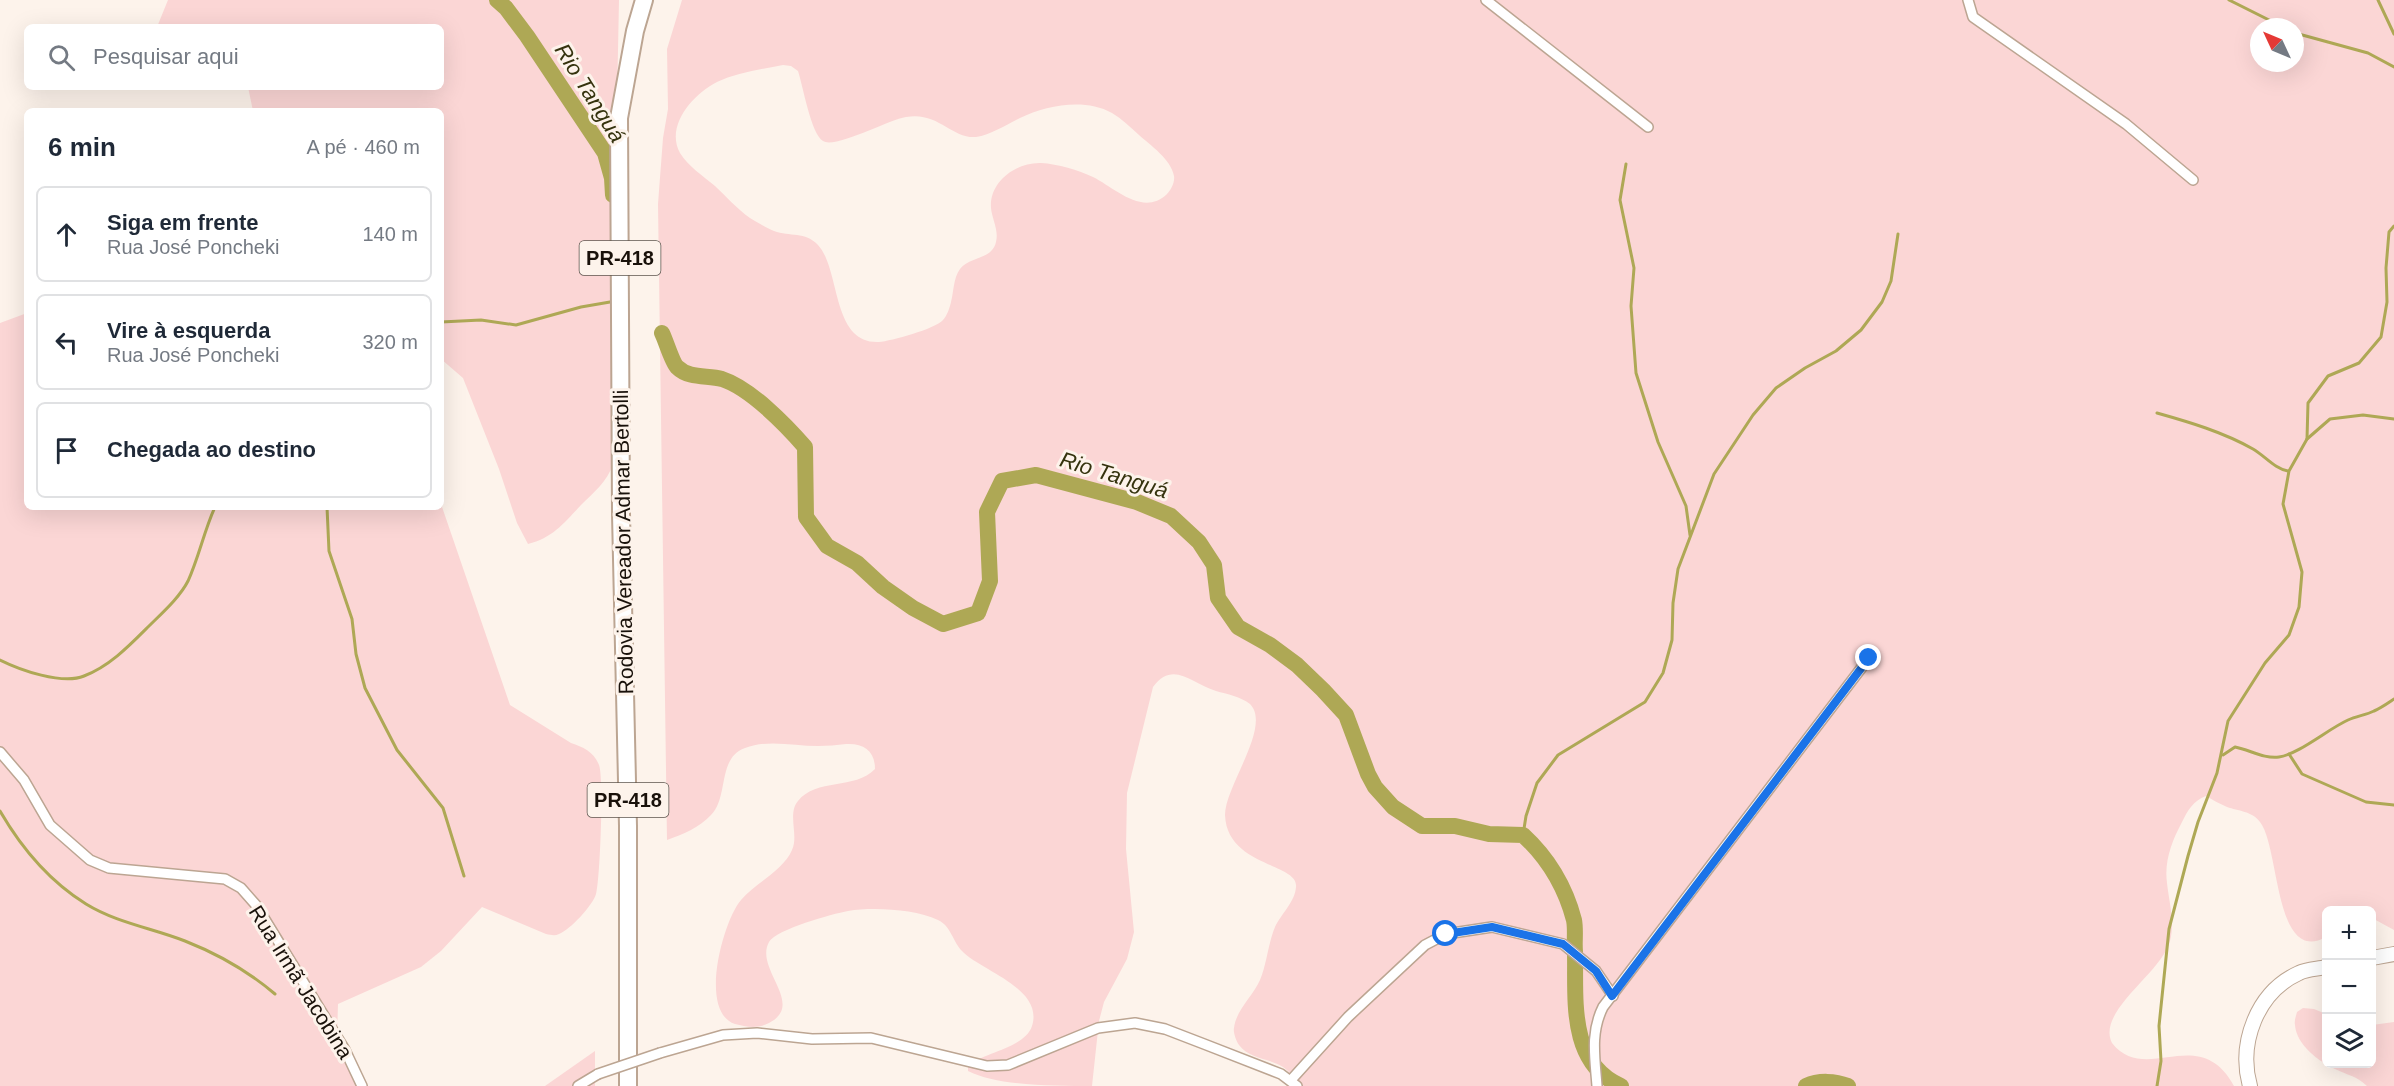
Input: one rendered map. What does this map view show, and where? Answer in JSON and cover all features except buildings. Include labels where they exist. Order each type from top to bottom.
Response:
[{"type":"highway","name":"Rodovia Vereador Admar Bertolli","points":[[628,1086],[628,826],[621,514],[619,118],[635,31],[644,0]]},
{"type":"street","points":[[1486,0],[1648,127]]},
{"type":"street","points":[[1968,0],[1973,16],[2126,124],[2193,180]]},
{"type":"street","points":[[1598,1086],[1594,1044],[1595,1023],[1603,1008],[1869,658]]},
{"type":"street","name":"Rua Irmã Jacobina","points":[[0,752],[24,780],[50,825],[90,860],[109,868],[225,879],[241,888],[255,905],[345,1050],[362,1086]]},
{"type":"street","points":[[578,1086],[598,1074],[723,1035],[757,1033],[812,1039],[871,1038],[987,1066],[1008,1065],[1098,1028],[1135,1023],[1165,1029],[1281,1074],[1294,1083],[1348,1017],[1425,945],[1434,938],[1446,934],[1492,927],[1563,944],[1596,971],[1612,996]]},
{"type":"street","points":[[2376,957],[2394,954]]},
{"type":"street","points":[[2250,1086],[2246,1071],[2246,1057],[2254,1020],[2262,1004],[2274,990],[2286,981],[2301,972],[2322,968]]},
{"type":"shaded area","points":[[168,0],[619,0],[612,351],[613,464],[600,486],[552,534],[528,544],[517,523],[499,469],[463,378],[444,362],[444,108],[252,108],[249,90],[444,90],[444,24],[158,24]]},
{"type":"shaded area","points":[[682,0],[2394,0],[2394,930],[2376,920],[2376,906],[2322,906],[2322,938],[2309,941],[2297,935],[2288,920],[2281,900],[2266,835],[2260,822],[2249,813],[2227,807],[2206,796],[2194,803],[2189,810],[2178,829],[2170,851],[2166,875],[2172,919],[2170,941],[2165,953],[2121,1005],[2113,1018],[2110,1031],[2112,1043],[2126,1055],[2140,1059],[2189,1056],[2205,1058],[2220,1068],[2234,1086],[1303,1086],[1283,1067],[1243,1050],[1234,1032],[1235,1021],[1241,1009],[1260,980],[1275,927],[1290,903],[1296,887],[1294,879],[1286,873],[1262,862],[1237,845],[1229,832],[1225,815],[1227,803],[1252,741],[1255,714],[1250,704],[1242,699],[1175,674],[1160,679],[1153,687],[1127,793],[1126,849],[1134,932],[1127,959],[1104,1002],[1099,1021],[1092,1086],[1010,1082],[994,1080],[968,1071],[968,1066],[975,1061],[1013,1045],[1028,1033],[1032,1026],[1033,1013],[1029,1001],[1009,982],[962,951],[949,930],[938,920],[906,911],[869,909],[848,911],[806,923],[774,937],[769,942],[766,952],[781,996],[782,1006],[779,1015],[761,1026],[748,1027],[735,1024],[724,1016],[718,1003],[716,985],[721,945],[734,911],[747,894],[776,871],[788,857],[794,844],[793,812],[798,801],[815,789],[857,780],[875,769],[871,753],[863,747],[852,744],[818,746],[772,743],[745,748],[730,760],[720,798],[711,815],[696,827],[667,840],[658,204],[663,138],[668,109],[667,49]],"holes":[[[783,65],[791,66],[798,71],[811,120],[823,141],[838,141],[898,119],[917,116],[936,121],[959,134],[976,137],[993,132],[1042,110],[1066,105],[1090,106],[1116,115],[1160,153],[1172,170],[1173,183],[1167,194],[1148,203],[1129,198],[1093,177],[1061,166],[1041,163],[1022,166],[1014,170],[1006,175],[994,190],[991,208],[997,233],[994,248],[960,269],[949,309],[943,320],[922,331],[893,339],[879,342],[864,339],[852,331],[845,319],[825,256],[818,245],[803,236],[774,231],[750,218],[687,162],[676,143],[676,132],[684,112],[708,87],[732,76]]]},
{"type":"shaded area","points":[[24,314],[24,510],[443,510],[510,705],[588,751],[599,765],[601,807],[599,870],[596,894],[590,904],[569,928],[554,935],[546,934],[482,907],[441,951],[421,967],[338,1004],[337,1037],[362,1086],[0,1086],[0,323]]},
{"type":"shaded area","points":[[2303,1008],[2322,1012],[2322,1061],[2299,1039],[2295,1023],[2297,1012]]},
{"type":"shaded area","points":[[2394,1022],[2394,1086],[2367,1086],[2356,1078],[2334,1068],[2376,1068],[2376,1024]]},
{"type":"shaded area","points":[[595,1051],[595,1086],[545,1086]]},
{"type":"waterway","name":"Rio Tanguá","points":[[497,0],[527,36],[605,153],[612,178],[613,195]]},
{"type":"waterway","points":[[2229,0],[2265,18]]},
{"type":"waterway","points":[[2378,0],[2394,34]]},
{"type":"waterway","points":[[2304,35],[2368,53],[2394,67]]},
{"type":"waterway","points":[[1626,164],[1620,200],[1634,268],[1631,306],[1636,373],[1658,442],[1686,506],[1690,535]]},
{"type":"waterway","points":[[2157,1086],[2161,1061],[2159,1026],[2169,929],[2198,822],[2217,773],[2228,721],[2265,663],[2289,635],[2299,607],[2302,572],[2283,504],[2289,471],[2307,439],[2308,403],[2328,376],[2359,363],[2381,337],[2387,302],[2386,268],[2389,232],[2394,226]]},
{"type":"waterway","points":[[1523,835],[1526,816],[1537,783],[1558,755],[1645,702],[1663,673],[1672,640],[1673,603],[1678,569],[1714,474],[1753,415],[1776,388],[1805,368],[1836,351],[1861,330],[1882,302],[1891,281],[1898,234]]},
{"type":"waterway","points":[[444,322],[481,320],[516,325],[581,307],[610,302]]},
{"type":"waterway","name":"Rio Tanguá","points":[[662,333],[673,361],[682,371],[722,379],[744,390],[778,418],[805,447],[806,517],[827,546],[857,563],[883,587],[913,608],[943,624],[978,613],[990,581],[987,512],[1002,481],[1036,475],[1137,502],[1171,516],[1199,542],[1214,565],[1218,598],[1238,627],[1270,645],[1297,665],[1346,715],[1368,774],[1375,787],[1393,807],[1422,826],[1455,826],[1489,834],[1523,835],[1548,863],[1560,884],[1574,920],[1576,1009],[1583,1046],[1592,1062],[1604,1076],[1621,1086]]},
{"type":"waterway","points":[[2157,413],[2230,437],[2253,449],[2279,468],[2288,471]]},
{"type":"waterway","points":[[2307,439],[2330,419],[2363,415],[2394,419]]},
{"type":"waterway","points":[[0,660],[30,672],[64,679],[84,676],[111,661],[127,648],[185,587],[214,510]]},
{"type":"waterway","points":[[327,510],[329,551],[352,619],[356,654],[365,688],[397,750],[443,808],[464,876]]},
{"type":"waterway","points":[[2223,755],[2235,747],[2268,757],[2287,755],[2340,724],[2377,710],[2394,699]]},
{"type":"waterway","points":[[2289,754],[2302,774],[2366,802],[2394,805]]},
{"type":"waterway","points":[[0,811],[37,863],[60,885],[86,904],[110,916],[173,936],[209,952],[232,964],[275,994]]},
{"type":"waterway","name":"Rio Tanguá","points":[[1806,1086],[1827,1082],[1848,1086]]},
{"type":"route","points":[[1446,934],[1492,927],[1538,936],[1563,944],[1581,956],[1596,971],[1612,996],[1869,658]]}]
